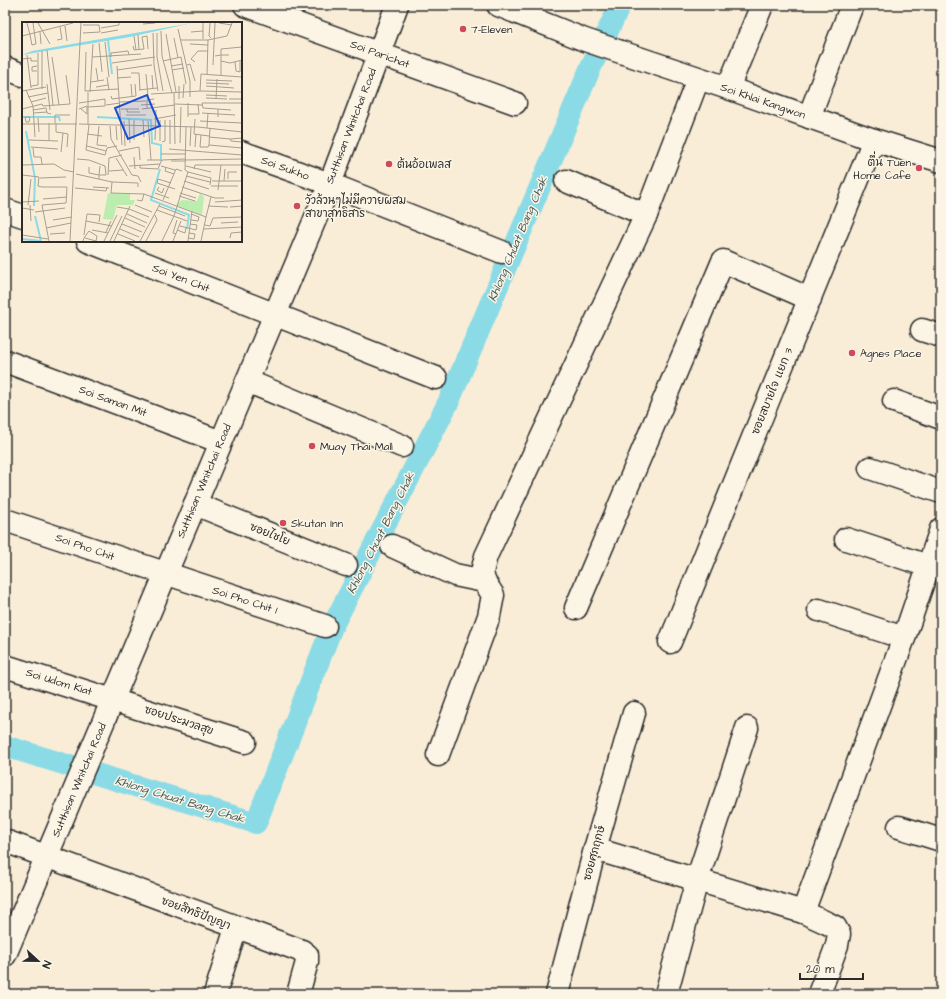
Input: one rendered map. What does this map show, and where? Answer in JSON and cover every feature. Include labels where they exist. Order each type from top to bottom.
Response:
[{"type":"street","name":"Soi Parichat","points":[[245,5],[515,104]]},
{"type":"street","name":"Sutthisan Winitchai Road","points":[[5,955],[330,184],[397,5]]},
{"type":"street","name":"Soi Khlai Kangwon","points":[[498,5],[618,52],[728,88],[874,140],[941,161]]},
{"type":"street","points":[[728,88],[762,5]]},
{"type":"street","points":[[809,117],[852,5]]},
{"type":"street","points":[[5,68],[22,75]]},
{"type":"street","points":[[438,755],[490,616],[493,595],[484,581],[482,572],[486,556],[646,215],[698,79]]},
{"type":"street","name":"ซอยสบายใจ แยก 3","points":[[670,642],[874,140]]},
{"type":"street","name":"Soi Sukho","points":[[242,152],[330,184],[502,252]]},
{"type":"street","points":[[566,181],[646,215]]},
{"type":"street","points":[[5,210],[22,216]]},
{"type":"street","name":"Soi Yen Chit","points":[[91,242],[436,378]]},
{"type":"street","points":[[576,608],[723,261],[810,299]]},
{"type":"street","name":"Soi Saman Mit","points":[[5,361],[221,442]]},
{"type":"street","points":[[247,381],[402,446]]},
{"type":"street","points":[[894,402],[941,418]]},
{"type":"street","points":[[870,468],[941,492]]},
{"type":"street","name":"ซอยไชโย","points":[[195,504],[346,565]]},
{"type":"street","name":"Soi Pho Chit","points":[[5,520],[165,574]]},
{"type":"street","points":[[803,912],[904,638],[941,529]]},
{"type":"street","points":[[846,539],[928,566]]},
{"type":"street","points":[[392,546],[455,575],[484,581]]},
{"type":"street","name":"Soi Pho Chit 1","points":[[165,574],[325,626]]},
{"type":"street","points":[[820,610],[904,638]]},
{"type":"street","name":"Soi Udom Kiat","points":[[5,666],[112,699]]},
{"type":"street","name":"ซอยประมวลสุข","points":[[112,699],[245,742]]},
{"type":"street","name":"ซอยศุภฤกษ์","points":[[557,994],[595,850],[634,713]]},
{"type":"street","points":[[666,994],[698,880],[747,728]]},
{"type":"street","points":[[899,827],[941,840]]},
{"type":"street","name":"ซอยสิทธิปัญญา","points":[[5,841],[236,928],[302,951],[307,955],[307,962],[298,994]]},
{"type":"street","points":[[595,850],[803,912],[835,927],[839,934],[837,945],[819,994]]},
{"type":"street","points":[[215,994],[236,928]]},
{"type":"waterway","name":"Khlong Chuat Bang Chak","points":[[5,746],[256,823],[332,627],[449,401],[590,69],[620,5]]},
{"type":"place","name":"7-Eleven","points":[[463,29]]},
{"type":"place","name":"ต้นอ้อเพลส","points":[[389,164]]},
{"type":"place","name":"ตื่น Tuen Home Cafe","points":[[919,168]]},
{"type":"place","name":"วัวล้วนๆไม่มีควายผสม สาขาสุทธิสาร","points":[[297,206]]},
{"type":"place","name":"Agnes Place","points":[[852,353]]},
{"type":"place","name":"Muay Thai Mall","points":[[312,446]]},
{"type":"place","name":"Skutan Inn","points":[[283,523]]}]
